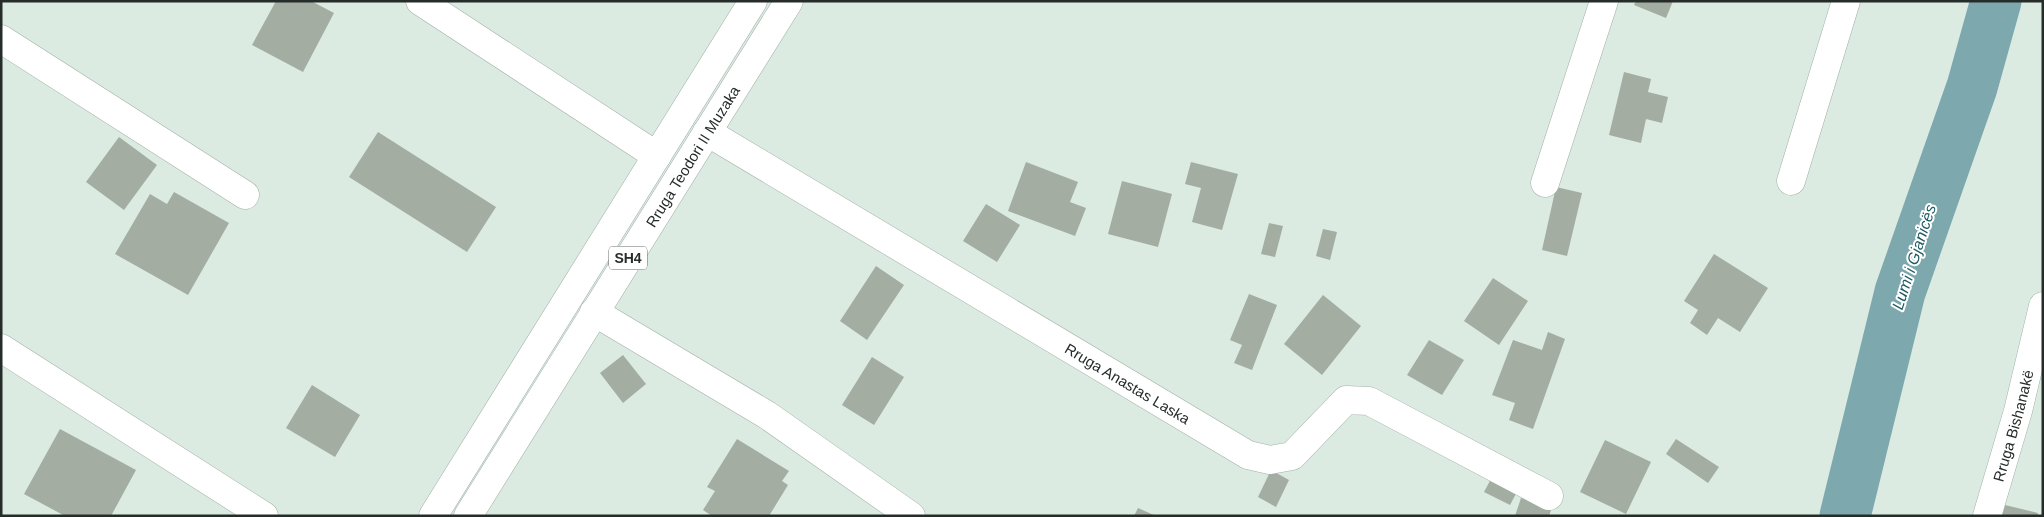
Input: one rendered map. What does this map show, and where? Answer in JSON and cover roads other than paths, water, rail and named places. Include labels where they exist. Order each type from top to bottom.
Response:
[{"type":"street","points":[[420,1],[657,156]]},
{"type":"street","name":"Rruga Teodori II Muzaka","points":[[433,516],[753,1]]},
{"type":"street","name":"Rruga Teodori II Muzaka","points":[[468,516],[789,1]]},
{"type":"street","points":[[1545,183],[1604,1]]},
{"type":"street","points":[[1791,181],[1846,1]]},
{"type":"street","points":[[1,39],[245,195]]},
{"type":"street","name":"Rruga Anastas Laska","points":[[707,132],[1248,455],[1270,460],[1292,456],[1346,400],[1369,401],[1549,496]]},
{"type":"street","name":"Rruga Bishanakë","points":[[1988,516],[2018,411],[2043,306]]},
{"type":"street","points":[[594,312],[767,415],[911,516]]},
{"type":"street","points":[[1,348],[264,516]]},
{"type":"waterway","name":"Lumi i Gjanicës","points":[[1845,516],[1900,292],[1972,87],[1996,1]]}]
